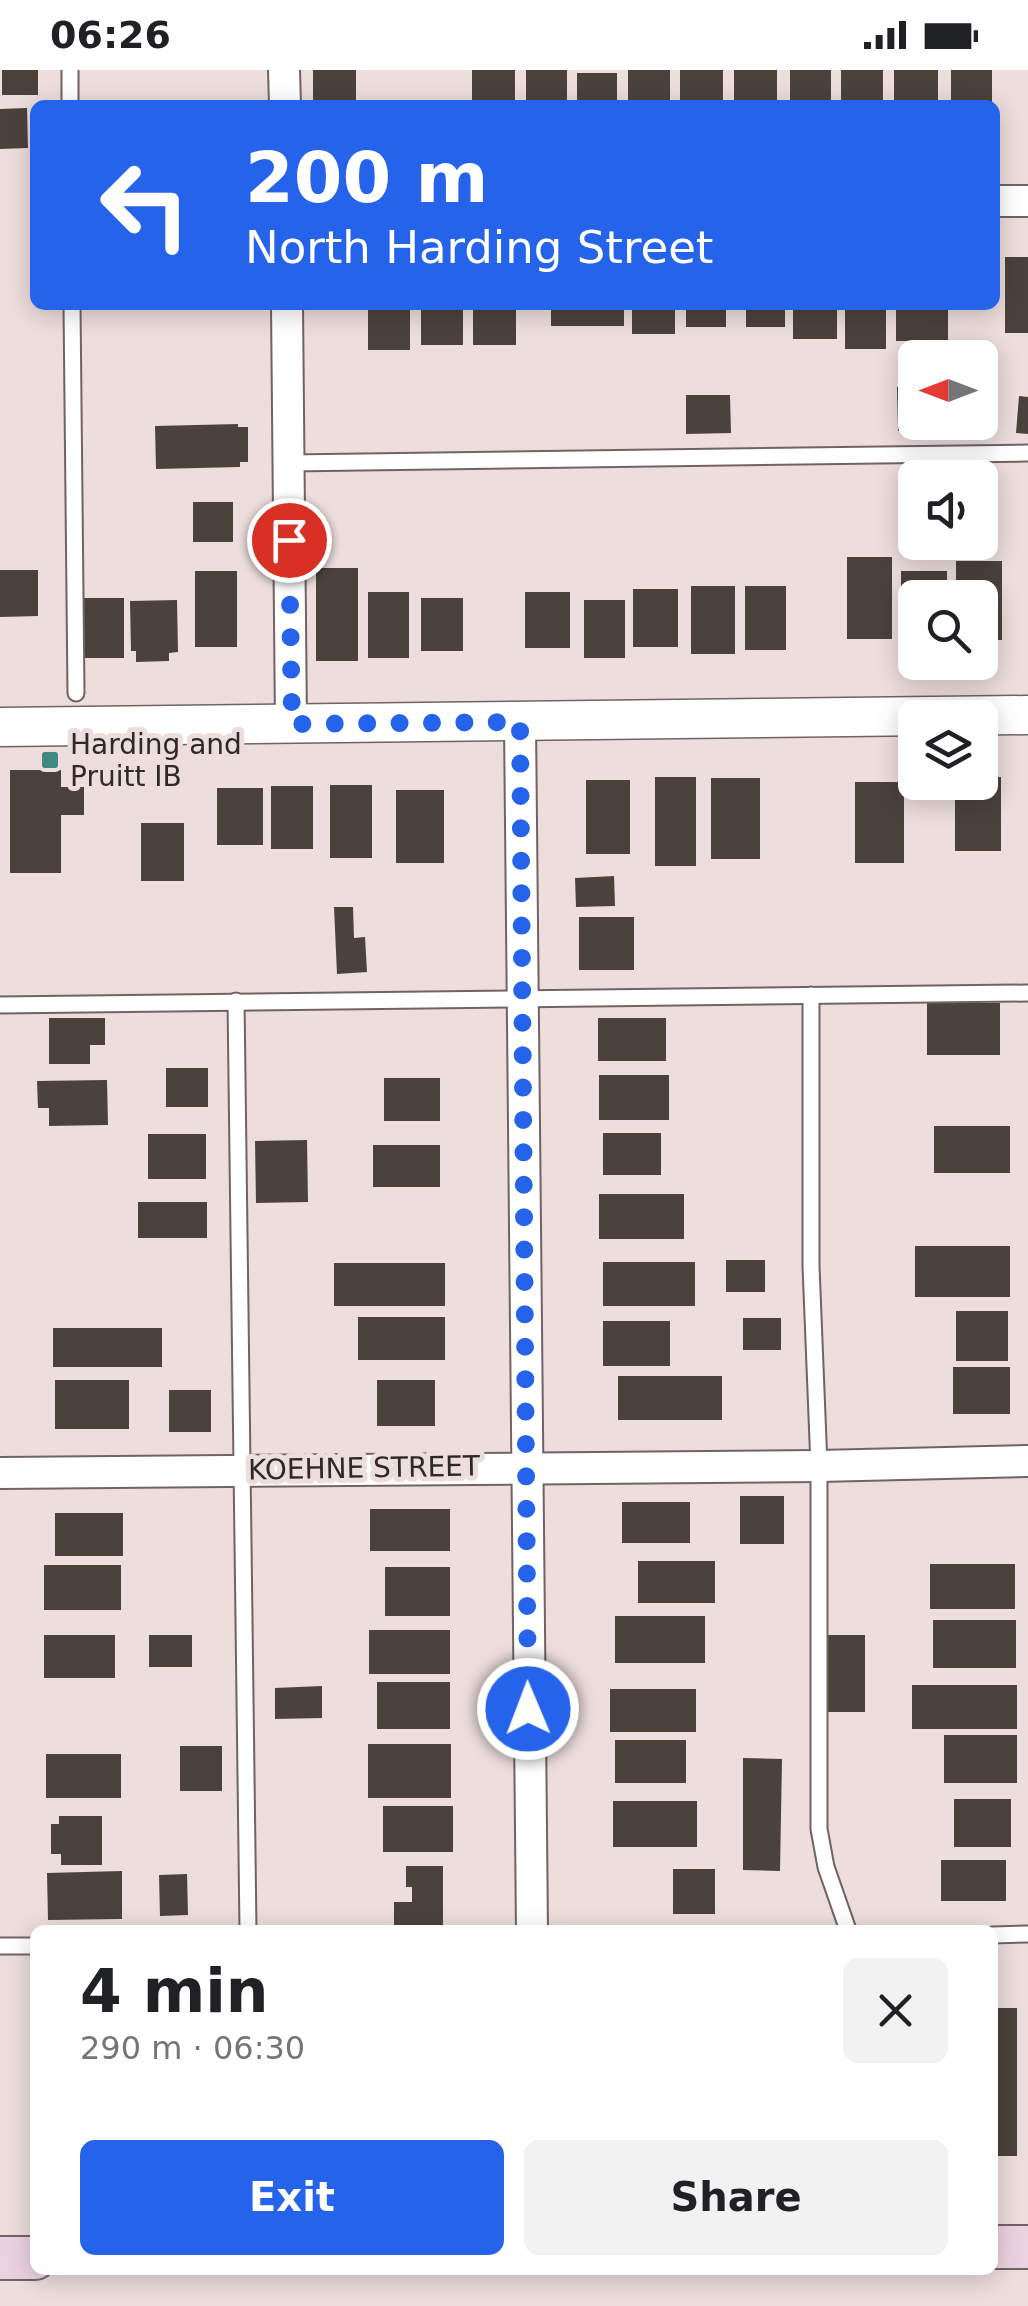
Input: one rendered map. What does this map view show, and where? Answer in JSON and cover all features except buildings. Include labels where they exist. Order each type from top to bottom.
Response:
[{"type":"main road","points":[[998,2248],[1028,2247]]},
{"type":"main road","points":[[0,2258],[30,2258]]},
{"type":"street","points":[[284,70],[285,100]]},
{"type":"street","points":[[1000,201],[1028,200]]},
{"type":"street","points":[[287,310],[292,724]]},
{"type":"street","points":[[0,728],[1028,715]]},
{"type":"street","points":[[520,722],[532,1925]]},
{"type":"street","name":"KOEHNE STREET","points":[[0,1473],[1028,1461]]},
{"type":"lane","points":[[70,70],[70,100]]},
{"type":"lane","points":[[72,310],[76,693]]},
{"type":"lane","points":[[288,463],[1028,453]]},
{"type":"lane","points":[[0,1004],[1028,993]]},
{"type":"lane","points":[[810,994],[811,1266],[819,1466],[819,1829],[826,1867],[846,1925]]},
{"type":"lane","points":[[236,1002],[248,1925]]},
{"type":"lane","points":[[998,1935],[1028,1934]]},
{"type":"lane","points":[[0,1946],[30,1946]]},
{"type":"place","name":"Harding and Pruitt IB","points":[[50,760]]},
{"type":"route","points":[[289,540],[292,724],[520,722],[528,1709]]}]
